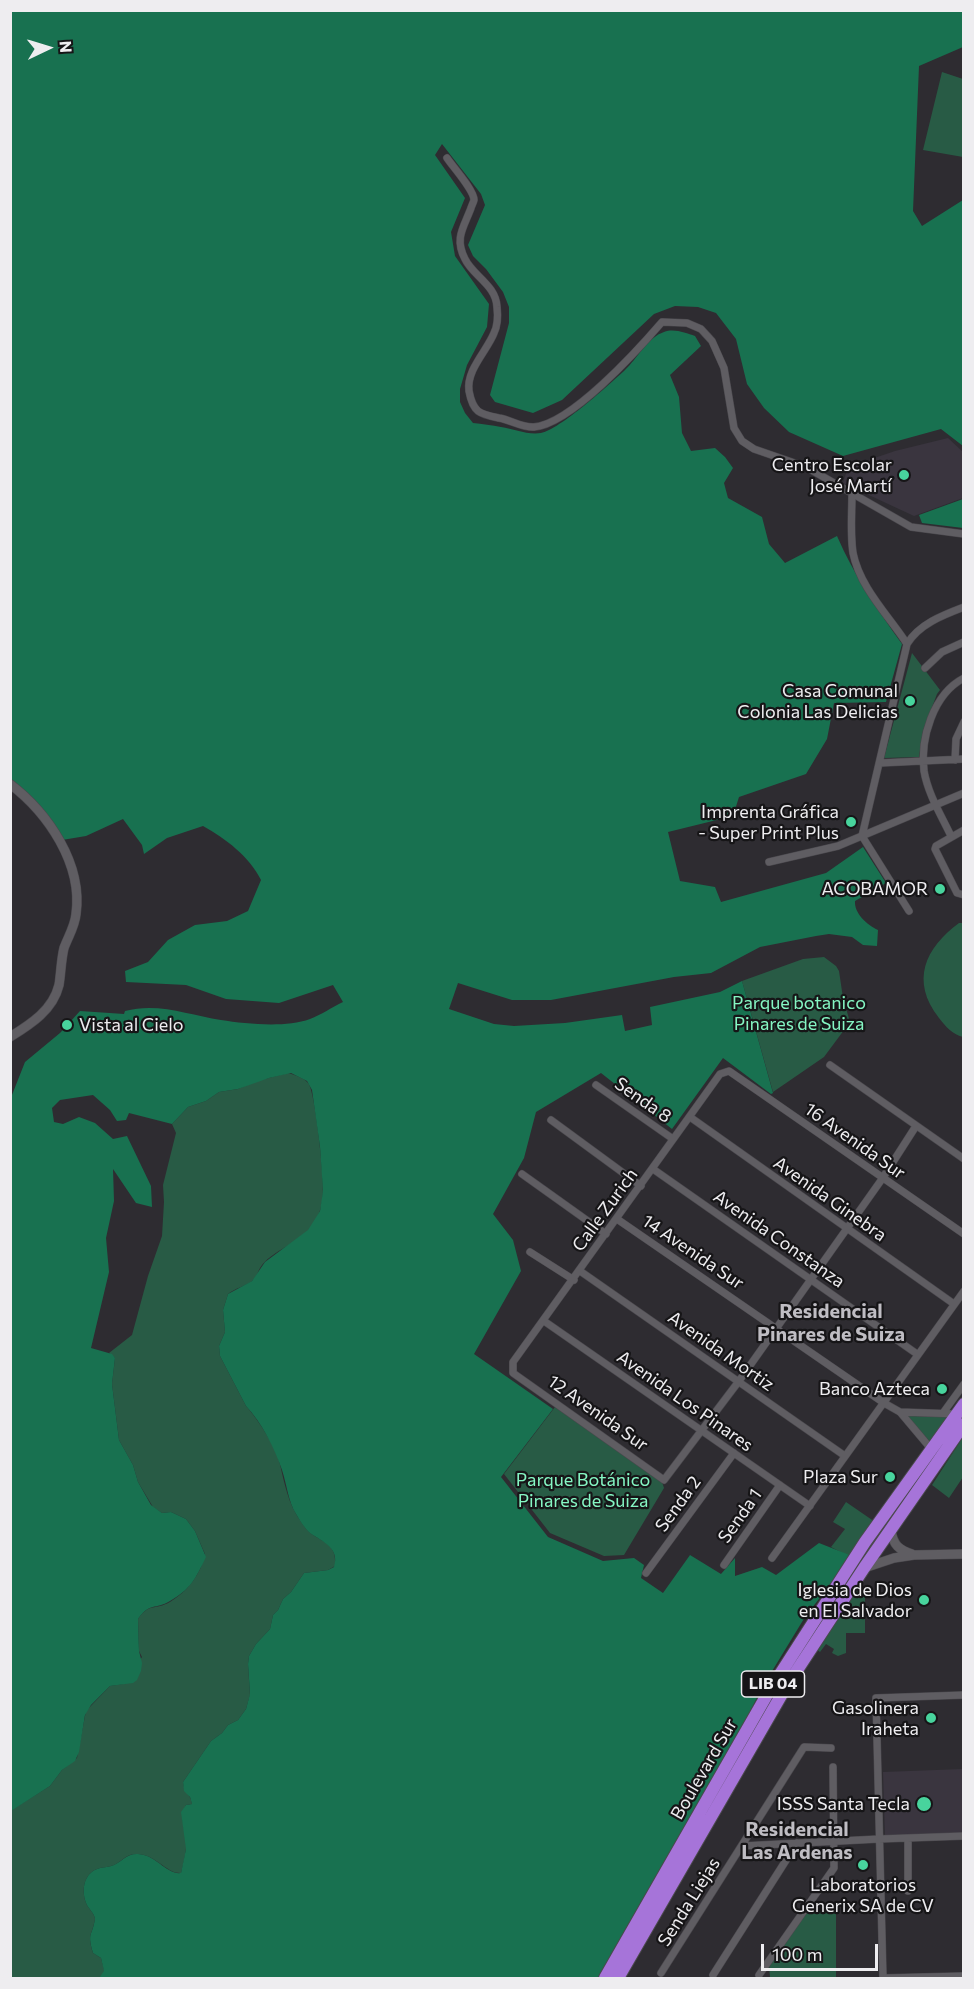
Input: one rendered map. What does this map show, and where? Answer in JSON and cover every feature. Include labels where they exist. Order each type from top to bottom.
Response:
[{"type":"highway","name":"Boulevard Sur","points":[[605,1978],[768,1693],[865,1542],[961,1414]]},
{"type":"highway","name":"Boulevard Sur","points":[[618,1978],[786,1686],[864,1568],[956,1436],[961,1414]]},
{"type":"main road","points":[[10,784],[35,805],[65,849],[75,877],[77,906],[76,917],[64,948],[58,986],[52,1003],[34,1022],[10,1037]]},
{"type":"main road","points":[[891,1530],[896,1545],[902,1551],[914,1555]]},
{"type":"main road","points":[[864,1568],[894,1558],[914,1555],[963,1554]]},
{"type":"street","points":[[447,158],[471,190],[474,200],[469,216],[462,226],[459,243],[465,261],[487,284],[497,302],[497,323],[494,334],[475,367],[469,388],[474,407],[484,416],[501,418],[531,428],[558,420],[624,365],[662,322],[687,323],[701,329],[712,341],[724,368],[734,428],[742,441],[754,449],[806,467],[911,526],[963,534]]},
{"type":"street","points":[[852,493],[852,539],[856,564],[867,587],[907,645]]},
{"type":"street","points":[[909,911],[862,836],[907,645],[912,637],[930,622],[963,607]]},
{"type":"street","points":[[925,668],[942,652],[963,642]]},
{"type":"street","points":[[951,836],[935,805],[923,761],[927,735],[940,698],[963,678]]},
{"type":"street","points":[[955,760],[956,739],[963,722]]},
{"type":"street","points":[[880,763],[963,759]]},
{"type":"street","points":[[769,862],[827,850],[963,793]]},
{"type":"street","points":[[963,830],[936,846],[935,853],[957,893],[963,895]]},
{"type":"street","points":[[830,1065],[963,1159]]},
{"type":"street","name":"Calle Zurich","points":[[513,1373],[513,1362],[720,1074],[729,1071]]},
{"type":"street","name":"16 Avenida Sur","points":[[729,1071],[963,1234]]},
{"type":"street","name":"Senda 8","points":[[596,1085],[673,1139]]},
{"type":"street","name":"Avenida Ginebra","points":[[690,1118],[954,1304]]},
{"type":"street","points":[[551,1120],[641,1186]]},
{"type":"street","points":[[701,1432],[847,1229],[916,1126]]},
{"type":"street","name":"Avenida Constanza","points":[[653,1170],[918,1354]]},
{"type":"street","points":[[522,1174],[606,1234]]},
{"type":"street","name":"14 Avenida Sur","points":[[617,1219],[900,1412],[932,1450]]},
{"type":"street","points":[[530,1252],[574,1280]]},
{"type":"street","name":"Avenida Mortiz","points":[[580,1271],[845,1456]]},
{"type":"street","points":[[772,1558],[963,1291]]},
{"type":"street","name":"Avenida Los Pinares","points":[[544,1321],[810,1506]]},
{"type":"street","name":"12 Avenida Sur","points":[[513,1373],[664,1480],[701,1432]]},
{"type":"street","points":[[943,1413],[963,1384]]},
{"type":"street","points":[[900,1412],[961,1414]]},
{"type":"street","name":"Senda 2","points":[[646,1573],[734,1453]]},
{"type":"street","name":"Senda 1","points":[[724,1565],[780,1485]]},
{"type":"street","points":[[963,1695],[876,1698],[883,1978],[963,1976]]},
{"type":"street","name":"Senda Liejas","points":[[662,1973],[804,1747],[831,1748]]},
{"type":"street","points":[[759,1975],[834,1868],[833,1767]]},
{"type":"street","points":[[742,1846],[963,1836]]},
{"type":"street","points":[[908,1838],[908,1891]]},
{"type":"street","points":[[713,1975],[797,1843]]},
{"type":"shaded area","name":"Centro Escolar José Martí","points":[[948,438],[963,452],[963,498],[914,516],[843,483],[848,467],[895,451]]},
{"type":"shaded area","name":"ISSS Santa Tecla","points":[[963,1769],[963,1835],[885,1837],[883,1772]]},
{"type":"green space","points":[[11,11],[963,11],[963,47],[919,66],[913,211],[922,226],[963,200],[963,446],[941,429],[843,456],[789,432],[764,408],[747,384],[736,339],[716,313],[698,307],[675,306],[654,314],[562,400],[533,413],[495,402],[490,395],[509,323],[509,307],[503,292],[473,256],[468,245],[485,205],[481,194],[442,144],[435,155],[465,198],[451,232],[455,256],[489,304],[487,327],[467,365],[460,389],[460,402],[473,423],[531,433],[549,430],[572,415],[608,385],[653,338],[664,332],[672,331],[695,336],[701,346],[670,375],[679,397],[682,433],[691,451],[715,448],[725,457],[733,468],[724,483],[728,498],[762,517],[769,544],[785,563],[837,536],[866,592],[902,644],[886,702],[834,703],[827,739],[806,774],[739,797],[733,816],[668,832],[680,881],[715,887],[721,902],[826,873],[863,847],[886,883],[855,901],[862,918],[878,930],[877,946],[863,945],[852,937],[829,934],[816,936],[760,947],[711,973],[674,977],[551,1000],[512,1000],[458,983],[449,1009],[494,1024],[514,1026],[565,1023],[622,1015],[625,1031],[652,1025],[650,1007],[720,992],[742,981],[773,1093],[771,1094],[723,1058],[672,1129],[601,1073],[536,1112],[524,1158],[493,1214],[513,1240],[521,1271],[474,1354],[553,1409],[501,1477],[548,1537],[603,1561],[634,1558],[644,1565],[641,1578],[663,1593],[690,1555],[721,1574],[735,1558],[735,1576],[762,1567],[776,1575],[819,1543],[852,1556],[805,1617],[763,1686],[602,1978],[99,1978],[104,1971],[101,1958],[93,1953],[90,1941],[95,1919],[85,1898],[84,1887],[87,1877],[95,1870],[114,1865],[134,1854],[149,1857],[176,1873],[181,1873],[186,1849],[181,1812],[186,1805],[192,1804],[190,1797],[184,1791],[183,1782],[211,1741],[228,1725],[238,1720],[246,1709],[250,1694],[249,1656],[256,1644],[270,1629],[273,1615],[283,1599],[291,1592],[304,1573],[334,1567],[335,1555],[332,1550],[308,1531],[293,1509],[275,1453],[262,1428],[246,1406],[220,1356],[219,1346],[225,1332],[223,1310],[228,1294],[252,1281],[265,1262],[308,1230],[320,1211],[323,1191],[312,1090],[307,1081],[291,1073],[238,1089],[219,1092],[206,1101],[188,1107],[172,1124],[129,1113],[126,1120],[117,1121],[110,1110],[93,1095],[60,1100],[52,1108],[54,1122],[63,1124],[79,1117],[95,1123],[113,1139],[127,1136],[151,1186],[152,1207],[136,1203],[113,1169],[114,1201],[106,1238],[109,1272],[91,1348],[112,1354],[115,1358],[112,1384],[119,1440],[133,1465],[138,1482],[151,1505],[162,1513],[171,1512],[186,1519],[195,1531],[206,1557],[196,1577],[183,1592],[165,1604],[146,1610],[138,1619],[141,1671],[133,1683],[110,1686],[91,1705],[85,1715],[79,1752],[75,1761],[62,1770],[50,1786],[11,1811],[10,1100],[25,1062],[60,1033],[80,1011],[124,1014],[125,1011],[149,1008],[254,1024],[289,1024],[310,1019],[343,1002],[333,985],[279,1003],[226,999],[186,985],[126,982],[125,971],[148,962],[168,940],[195,925],[227,921],[248,911],[261,880],[256,871],[236,849],[203,826],[167,838],[144,854],[142,845],[123,819],[86,836],[62,840],[11,783]]},
{"type":"green space","points":[[942,72],[963,79],[963,157],[923,150]]},
{"type":"green space","points":[[963,499],[963,528],[922,523],[919,515]]},
{"type":"green space","name":"Casa Comunal Colonia Las Delicias","points":[[912,653],[940,690],[923,731],[919,757],[884,758]]},
{"type":"green space","points":[[959,923],[964,923],[963,1037],[950,1030],[939,1018],[925,991],[924,978],[925,966],[937,943]]},
{"type":"green space","name":"Parque botanico Pinares de Suiza","points":[[824,957],[839,971],[850,1022],[824,1057],[773,1092],[742,981],[803,959]]},
{"type":"green space","points":[[288,1073],[304,1080],[311,1089],[322,1169],[321,1207],[315,1222],[304,1235],[268,1259],[252,1281],[228,1294],[223,1310],[225,1332],[219,1346],[220,1356],[246,1406],[276,1451],[287,1493],[296,1514],[309,1532],[331,1548],[334,1553],[335,1566],[328,1570],[304,1573],[291,1592],[283,1599],[273,1615],[270,1629],[256,1644],[249,1656],[250,1695],[246,1709],[238,1720],[228,1725],[211,1741],[183,1782],[192,1804],[186,1805],[183,1816],[186,1843],[181,1873],[176,1873],[144,1855],[133,1854],[114,1865],[95,1870],[87,1877],[84,1887],[85,1898],[95,1919],[90,1938],[91,1946],[93,1953],[101,1958],[105,1973],[99,1978],[11,1978],[10,1811],[50,1786],[62,1770],[77,1758],[86,1711],[110,1686],[123,1684],[142,1657],[139,1651],[138,1619],[146,1610],[170,1602],[182,1593],[197,1575],[205,1554],[195,1531],[186,1519],[171,1512],[162,1513],[153,1507],[138,1482],[133,1465],[119,1440],[112,1384],[115,1358],[109,1353],[132,1335],[162,1236],[163,1185],[176,1133],[172,1124],[188,1107],[206,1101],[219,1092],[238,1089],[253,1082]]},
{"type":"green space","name":"Parque Botánico Pinares de Suiza","points":[[555,1407],[661,1479],[664,1488],[624,1555],[604,1556],[550,1533],[504,1474]]},
{"type":"green space","points":[[905,1414],[950,1416],[931,1443]]},
{"type":"green space","points":[[963,1437],[963,1477],[949,1498],[932,1485]]},
{"type":"green space","points":[[846,1502],[878,1524],[850,1557],[831,1547],[845,1529],[833,1522]]},
{"type":"green space","points":[[865,1587],[865,1633],[846,1633],[846,1653],[838,1656],[832,1653],[834,1649],[826,1644],[820,1652],[815,1648],[857,1588]]},
{"type":"green space","points":[[836,1908],[836,1978],[770,1978],[769,1965],[805,1909]]},
{"type":"place","name":"Centro Escolar José Martí","points":[[904,475]]},
{"type":"place","name":"Casa Comunal Colonia Las Delicias","points":[[910,701]]},
{"type":"place","name":"Imprenta Gráfica - Super Print Plus","points":[[851,822]]},
{"type":"place","name":"ACOBAMOR","points":[[940,889]]},
{"type":"place","name":"Vista al Cielo","points":[[67,1025]]},
{"type":"place","name":"Banco Azteca","points":[[942,1389]]},
{"type":"place","name":"Plaza Sur","points":[[890,1477]]},
{"type":"place","name":"Iglesia de Dios en El Salvador","points":[[924,1600]]},
{"type":"place","name":"Gasolinera Iraheta","points":[[931,1718]]},
{"type":"place","name":"ISSS Santa Tecla","points":[[924,1804]]},
{"type":"place","name":"Laboratorios Generix SA de CV","points":[[863,1865]]},
{"type":"district","name":"Residencial Pinares de Suiza","points":[[831,1322]]},
{"type":"district","name":"Residencial Las Ardenas","points":[[797,1840]]}]
